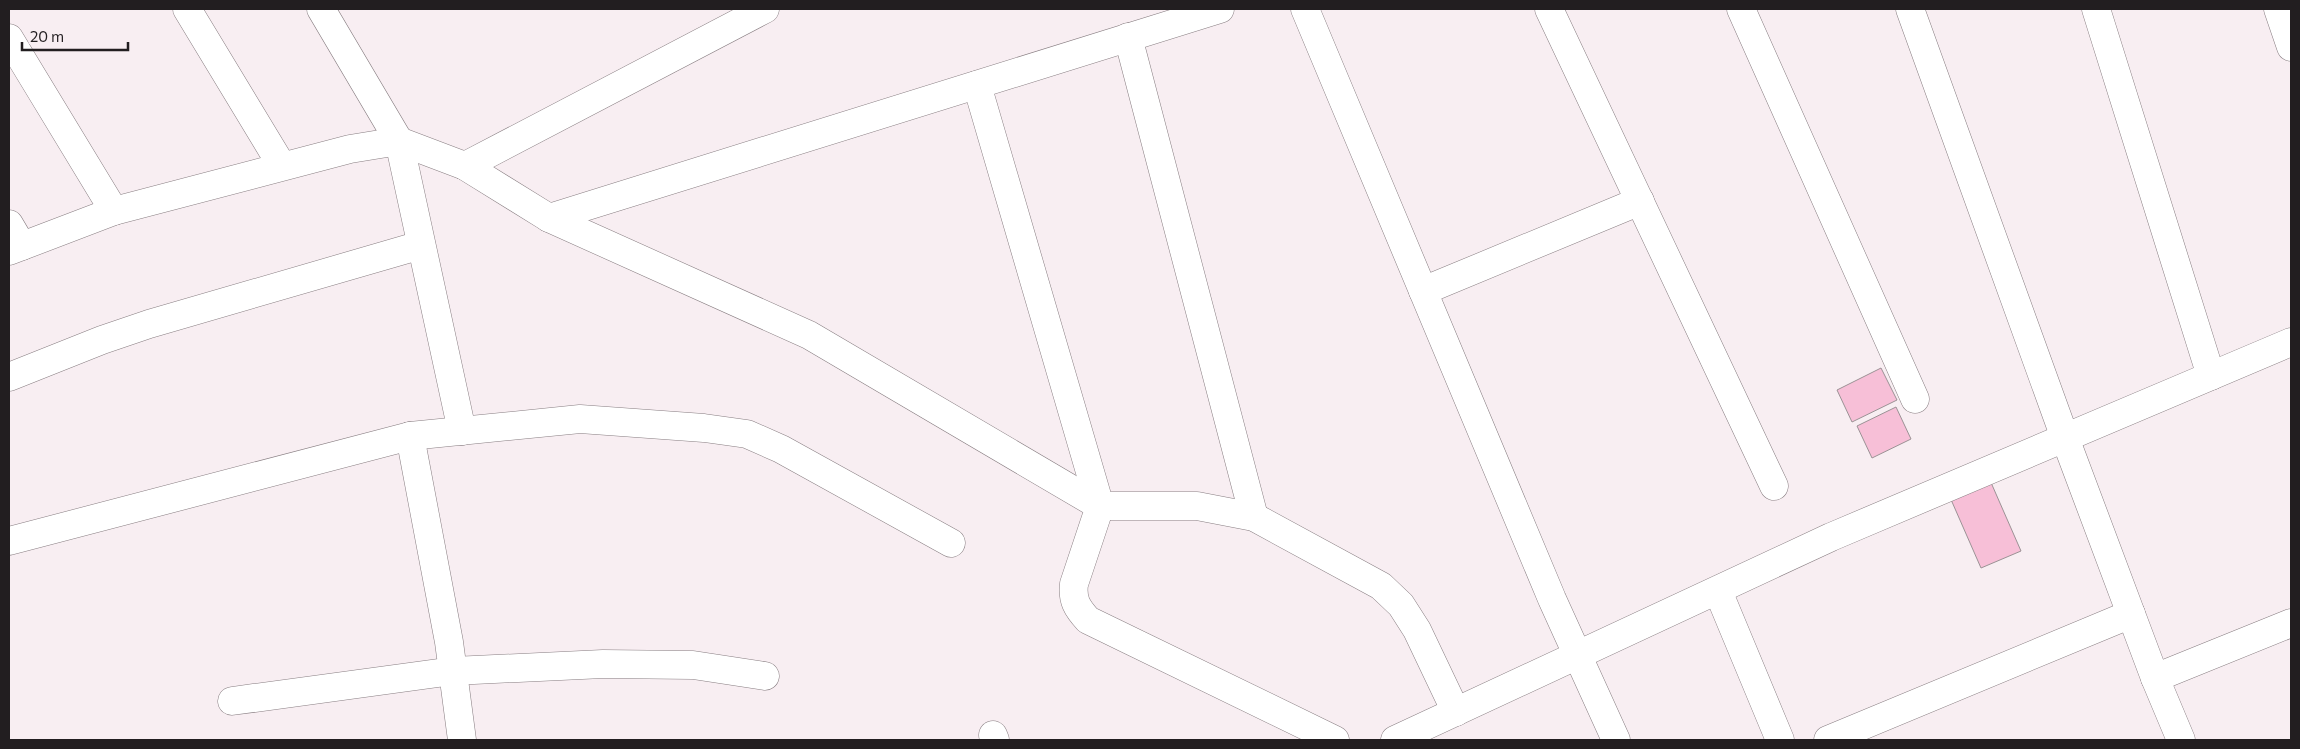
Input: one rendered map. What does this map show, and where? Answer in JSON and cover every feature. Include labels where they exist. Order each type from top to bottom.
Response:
[{"type":"street","points":[[187,9],[282,166]]},
{"type":"street","points":[[321,9],[399,141],[462,431]]},
{"type":"street","points":[[465,166],[765,9]]},
{"type":"street","points":[[549,218],[1220,9]]},
{"type":"street","points":[[1305,9],[1578,656],[1616,740]]},
{"type":"street","points":[[1549,9],[1774,486]]},
{"type":"street","points":[[1742,9],[1915,399]]},
{"type":"street","points":[[1910,9],[2130,614],[2181,740]]},
{"type":"street","points":[[2096,9],[2211,376]]},
{"type":"street","points":[[2278,9],[2291,47]]},
{"type":"street","points":[[1128,37],[1254,517]]},
{"type":"street","points":[[9,38],[114,211]]},
{"type":"street","points":[[977,85],[1100,506],[1074,584],[1073,594],[1076,607],[1088,620],[1318,736]]},
{"type":"street","points":[[13,241],[114,211],[282,166],[350,149],[399,141],[465,166],[549,218],[809,335],[1100,506],[1197,506],[1254,517],[1381,586],[1401,606],[1417,630],[1456,712]]},
{"type":"street","points":[[1423,291],[1640,201]]},
{"type":"street","points":[[9,378],[102,340],[149,324],[421,245]]},
{"type":"street","points":[[1395,740],[1831,537],[2291,342]]},
{"type":"street","points":[[9,541],[410,436],[580,419],[704,428],[747,434],[781,449],[951,543]]},
{"type":"street","points":[[410,436],[453,671],[462,740]]},
{"type":"street","points":[[1718,591],[1780,740]]},
{"type":"street","points":[[1828,740],[2130,614]]},
{"type":"street","points":[[2155,678],[2291,623]]},
{"type":"street","points":[[232,701],[453,671],[654,663],[693,665],[765,676]]},
{"type":"building","points":[[1881,368],[1897,400],[1852,422],[1837,390]]},
{"type":"building","points":[[1896,407],[1911,439],[1872,458],[1857,426]]},
{"type":"building","points":[[1989,478],[2021,551],[1981,568],[1949,495]]}]
